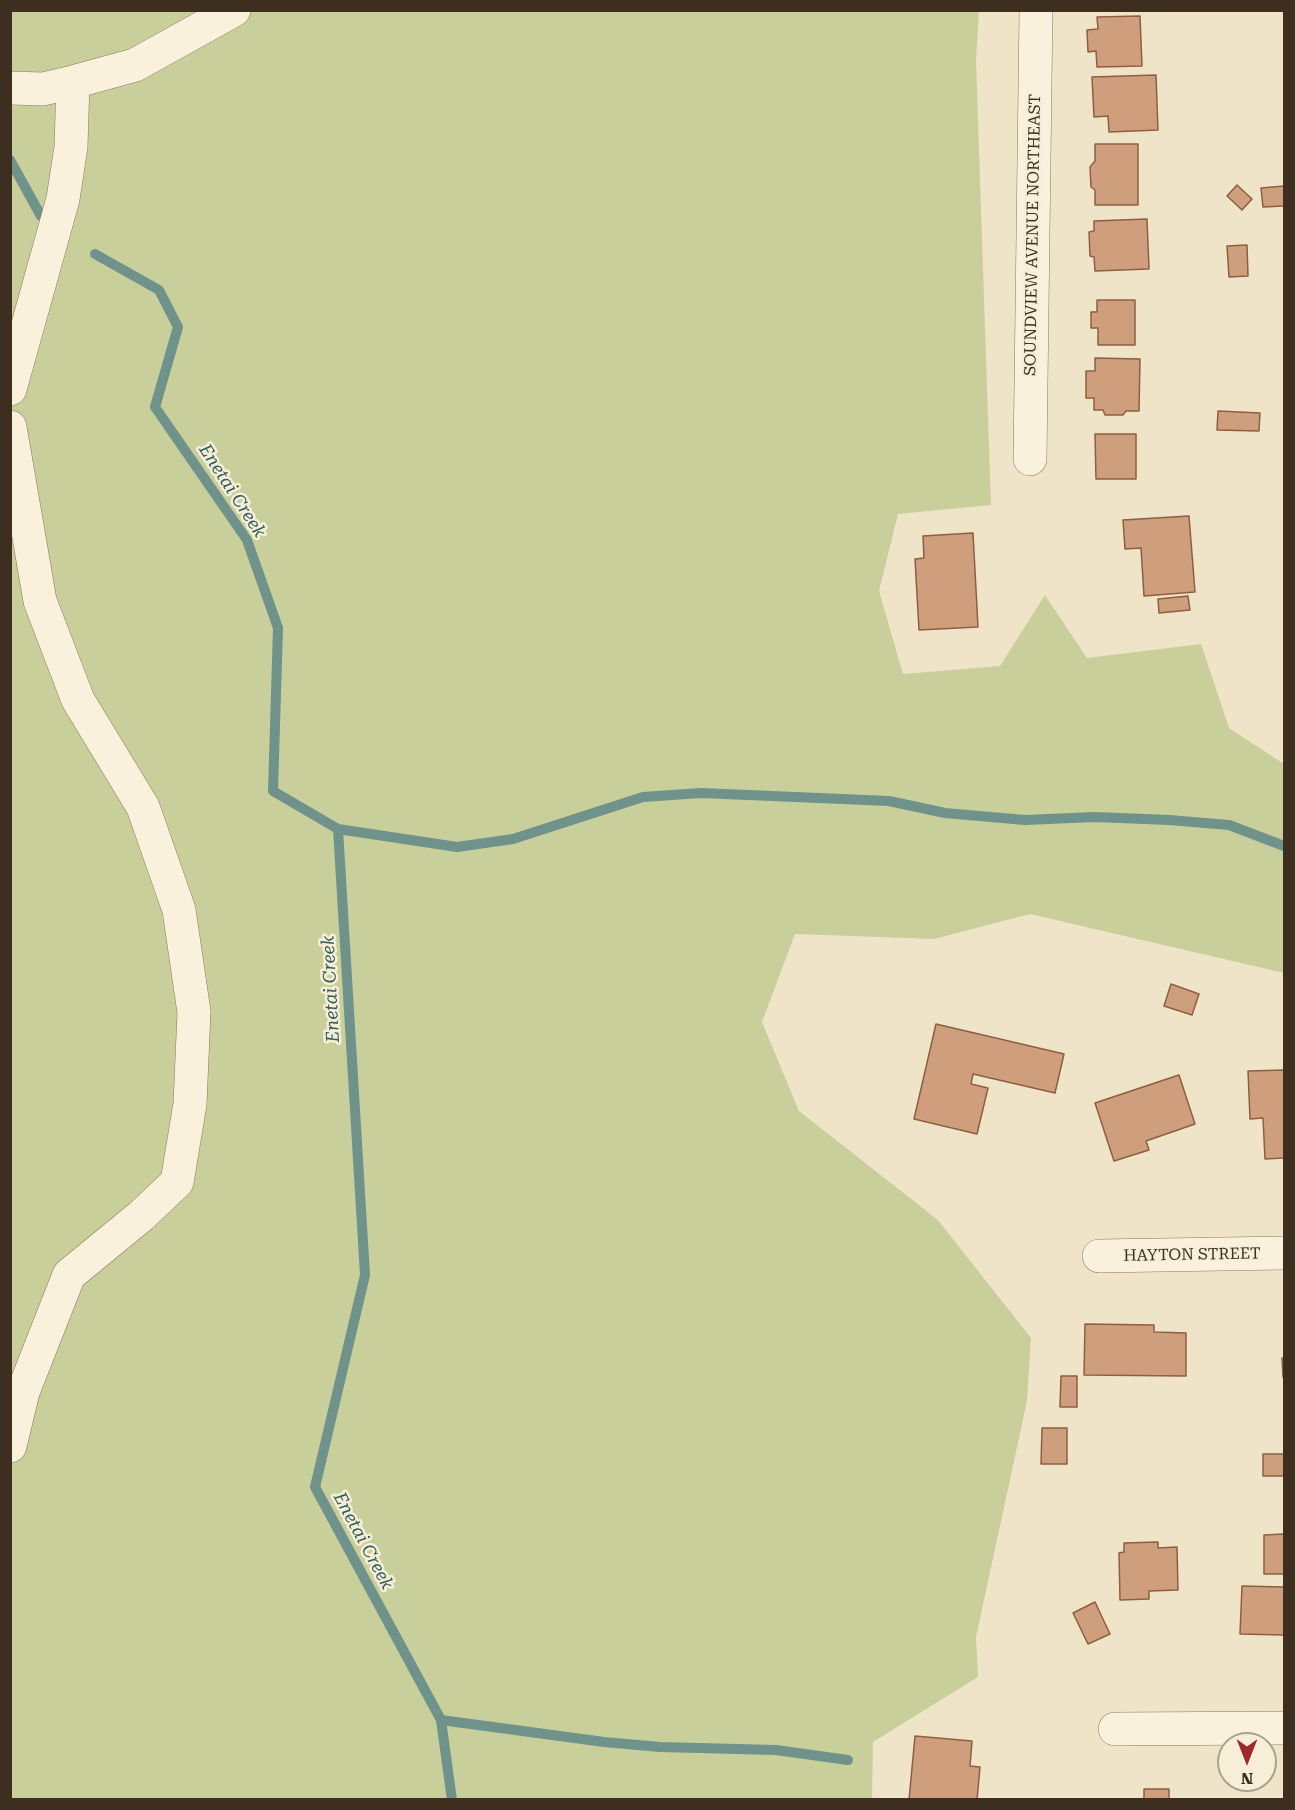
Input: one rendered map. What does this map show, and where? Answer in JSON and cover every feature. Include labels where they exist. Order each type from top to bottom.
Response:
[{"type":"street","points":[[10,88],[58,86],[135,65],[234,10]]},
{"type":"street","name":"SOUNDVIEW AVENUE NORTHEAST","points":[[1030,459],[1036,10]]},
{"type":"street","points":[[10,389],[63,199],[71,147],[58,86]]},
{"type":"street","points":[[10,427],[40,601],[78,700],[143,807],[180,910],[194,1012],[190,1104],[177,1182],[141,1216],[69,1275],[23,1392],[10,1446]]},
{"type":"street","name":"HAYTON STREET","points":[[1099,1256],[1284,1253]]},
{"type":"street","points":[[1115,1729],[1284,1728]]},
{"type":"green space","points":[[11,11],[979,11],[976,60],[991,505],[898,514],[879,591],[903,674],[1000,666],[1045,595],[1087,658],[1201,644],[1229,728],[1284,764],[1284,973],[1030,914],[934,939],[795,934],[762,1022],[799,1111],[938,1220],[1031,1338],[1027,1401],[976,1637],[978,1677],[873,1742],[872,1799],[11,1800]]},
{"type":"building","points":[[1140,16],[1142,66],[1097,67],[1096,51],[1088,52],[1087,30],[1098,29],[1097,17]]},
{"type":"building","points":[[1156,75],[1158,130],[1109,132],[1108,116],[1094,117],[1092,77]]},
{"type":"building","points":[[1095,144],[1138,144],[1138,205],[1095,205],[1095,190],[1091,187],[1090,167],[1095,161]]},
{"type":"building","points":[[1237,185],[1252,199],[1242,210],[1227,196]]},
{"type":"building","points":[[1284,186],[1284,206],[1263,207],[1261,188]]},
{"type":"building","points":[[1147,219],[1149,269],[1095,271],[1094,257],[1090,256],[1089,232],[1094,231],[1094,221]]},
{"type":"building","points":[[1247,245],[1248,276],[1229,277],[1227,246]]},
{"type":"building","points":[[1097,300],[1135,300],[1135,345],[1098,345],[1098,328],[1091,328],[1091,312],[1097,312]]},
{"type":"building","points":[[1095,358],[1140,359],[1139,411],[1126,411],[1123,415],[1105,415],[1103,410],[1094,410],[1094,398],[1086,398],[1086,371],[1095,371]]},
{"type":"building","points":[[1218,411],[1260,413],[1259,431],[1217,430]]},
{"type":"building","points":[[1095,434],[1136,434],[1136,479],[1096,479]]},
{"type":"building","points":[[1189,516],[1195,592],[1144,596],[1141,548],[1125,549],[1123,520]]},
{"type":"building","points":[[973,533],[978,627],[919,630],[915,559],[924,558],[923,536]]},
{"type":"building","points":[[1188,596],[1190,610],[1159,613],[1158,599]]},
{"type":"building","points":[[1171,984],[1199,994],[1192,1015],[1164,1006]]},
{"type":"building","points":[[936,1024],[1064,1054],[1055,1093],[973,1074],[971,1084],[988,1088],[977,1134],[914,1119]]},
{"type":"building","points":[[1284,1070],[1284,1158],[1265,1159],[1263,1118],[1250,1119],[1248,1071]]},
{"type":"building","points":[[1179,1075],[1195,1124],[1146,1141],[1149,1150],[1114,1161],[1095,1103]]},
{"type":"building","points":[[1085,1324],[1154,1325],[1154,1332],[1186,1333],[1186,1376],[1084,1375]]},
{"type":"building","points":[[1282,1358],[1284,1358],[1284,1377],[1283,1377]]},
{"type":"building","points":[[1061,1376],[1077,1376],[1077,1407],[1060,1407]]},
{"type":"building","points":[[1042,1428],[1067,1428],[1067,1464],[1041,1464]]},
{"type":"building","points":[[1263,1454],[1284,1454],[1284,1476],[1263,1476]]},
{"type":"building","points":[[1284,1534],[1284,1574],[1264,1574],[1264,1535]]},
{"type":"building","points":[[1158,1542],[1158,1548],[1177,1547],[1178,1590],[1149,1591],[1149,1599],[1120,1600],[1119,1553],[1124,1552],[1124,1543]]},
{"type":"building","points":[[1242,1586],[1284,1587],[1284,1635],[1240,1634]]},
{"type":"building","points":[[1095,1602],[1110,1634],[1088,1644],[1073,1613]]},
{"type":"building","points":[[915,1736],[972,1741],[970,1766],[980,1767],[977,1800],[909,1800]]},
{"type":"building","points":[[1144,1789],[1169,1789],[1169,1800],[1144,1800]]},
{"type":"waterway","name":"Enetai Creek","points":[[10,160],[41,216]]},
{"type":"waterway","name":"Enetai Creek","points":[[95,254],[159,290],[178,327],[155,407],[247,540],[278,628],[273,791],[338,829],[365,1275],[315,1487],[441,1720],[452,1800]]},
{"type":"waterway","points":[[338,829],[457,847],[513,839],[643,797],[701,793],[889,801],[945,813],[1025,820],[1095,817],[1229,825],[1284,846]]},
{"type":"waterway","points":[[441,1720],[604,1742],[660,1747],[776,1750],[848,1760]]}]
